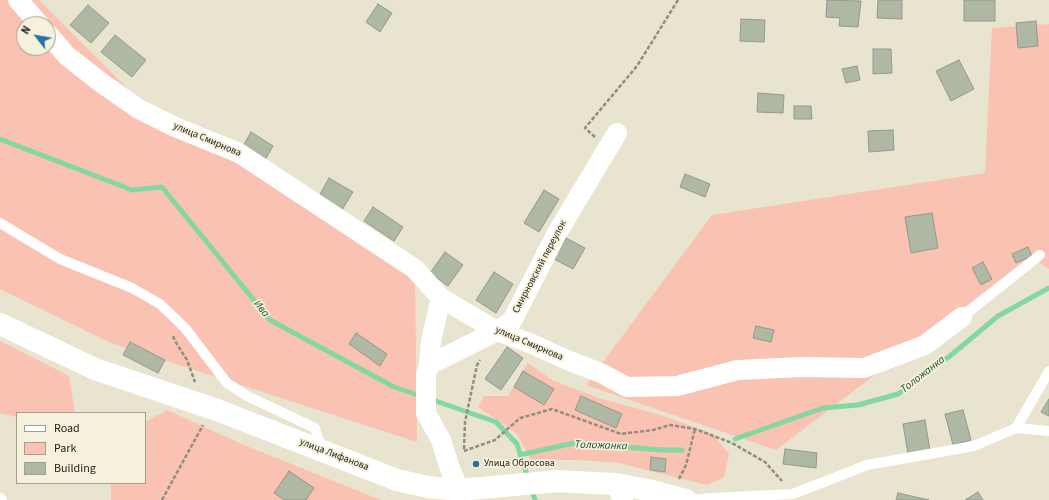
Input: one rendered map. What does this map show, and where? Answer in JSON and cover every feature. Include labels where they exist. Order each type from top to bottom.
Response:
[{"type":"street","points":[[18,0],[32,16]]},
{"type":"street","name":"улица Смирнова","points":[[56,43],[67,56],[103,84],[139,109],[175,127],[239,153],[415,270],[441,298],[496,331],[532,344],[601,373],[627,387],[677,386],[738,370],[801,367],[864,368],[925,345],[962,317]]},
{"type":"street","name":"Смирновский переулок","points":[[428,370],[512,321],[557,233],[617,133]]},
{"type":"street","points":[[441,298],[431,341],[426,413],[441,440],[449,466],[459,490]]},
{"type":"street","name":"улица Лифанова","points":[[0,324],[95,369],[217,410],[397,480],[428,487],[491,493],[518,484],[558,481],[620,492],[681,492]]},
{"type":"lane","points":[[0,223],[60,259],[132,288],[160,304],[185,328],[227,383],[247,396],[315,428],[319,442],[336,456]]},
{"type":"lane","points":[[962,317],[1040,255]]},
{"type":"lane","points":[[1016,428],[1049,371]]},
{"type":"lane","points":[[691,500],[793,494],[867,466],[974,446],[1016,428],[1049,431]]},
{"type":"path","points":[[167,310],[175,341],[187,360],[196,387]]},
{"type":"path","points":[[465,422],[471,392]]},
{"type":"path","points":[[464,451],[495,440],[520,418],[552,409],[621,434],[653,430],[670,425],[695,430],[732,443],[765,462],[793,494]]},
{"type":"path","points":[[162,500],[204,424]]},
{"type":"path","points":[[681,492],[695,430]]},
{"type":"green space","points":[[0,0],[39,0],[55,16],[16,16],[16,56],[56,56],[56,17],[129,90],[415,269],[417,442],[111,343],[0,289]]},
{"type":"green space","points":[[1049,24],[1049,269],[1030,257],[776,450],[586,385],[712,215],[985,173],[992,28]]},
{"type":"green space","points":[[0,341],[69,376],[75,412],[16,412],[16,417],[0,413]]},
{"type":"green space","points":[[528,363],[554,381],[599,398],[661,415],[713,434],[729,454],[724,477],[707,485],[619,463],[577,460],[531,460],[517,434],[478,407],[484,396],[508,396]]},
{"type":"green space","points":[[167,410],[244,445],[381,500],[111,500],[111,484],[146,484],[146,421]]},
{"type":"building","points":[[827,0],[861,1],[858,27],[839,26],[840,18],[826,17]]},
{"type":"building","points":[[878,0],[902,0],[902,19],[877,18]]},
{"type":"building","points":[[964,0],[995,0],[995,21],[964,21]]},
{"type":"building","points":[[378,4],[392,13],[380,32],[366,22]]},
{"type":"building","points":[[88,5],[109,23],[91,43],[70,25]]},
{"type":"building","points":[[741,19],[765,20],[764,42],[740,41]]},
{"type":"building","points":[[1036,21],[1038,46],[1018,48],[1016,23]]},
{"type":"building","points":[[115,35],[146,60],[132,77],[101,52]]},
{"type":"building","points":[[873,49],[891,49],[892,73],[873,74]]},
{"type":"building","points":[[959,60],[974,89],[951,101],[936,71]]},
{"type":"building","points":[[857,66],[860,80],[846,83],[842,69]]},
{"type":"building","points":[[758,93],[784,95],[783,113],[757,112]]},
{"type":"building","points":[[794,106],[811,106],[812,119],[794,119]]},
{"type":"building","points":[[893,130],[894,150],[869,152],[868,131]]},
{"type":"building","points":[[251,132],[273,146],[265,160],[243,146]]},
{"type":"building","points":[[685,174],[710,184],[705,197],[680,187]]},
{"type":"building","points":[[329,178],[353,192],[342,210],[319,196]]},
{"type":"building","points":[[544,190],[559,199],[539,232],[524,223]]},
{"type":"building","points":[[373,207],[403,227],[394,241],[364,221]]},
{"type":"building","points":[[932,213],[938,248],[911,253],[905,217]]},
{"type":"building","points":[[566,238],[585,248],[573,269],[554,259]]},
{"type":"building","points":[[1028,247],[1032,256],[1016,263],[1012,254]]},
{"type":"building","points":[[445,252],[463,265],[448,286],[430,273]]},
{"type":"building","points":[[983,262],[992,279],[981,285],[972,268]]},
{"type":"building","points":[[494,272],[513,284],[496,313],[476,300]]},
{"type":"building","points":[[756,326],[774,330],[771,342],[753,338]]},
{"type":"building","points":[[356,333],[387,354],[380,366],[349,344]]},
{"type":"building","points":[[130,342],[165,360],[158,373],[123,355]]},
{"type":"building","points":[[507,347],[523,358],[501,390],[485,379]]},
{"type":"building","points":[[523,371],[554,389],[544,405],[514,387]]},
{"type":"building","points":[[581,396],[622,414],[616,428],[575,410]]},
{"type":"building","points":[[1049,399],[1049,416],[1041,412]]},
{"type":"building","points":[[963,410],[971,440],[953,445],[945,414]]},
{"type":"building","points":[[925,420],[930,450],[908,454],[903,424]]},
{"type":"building","points":[[785,449],[817,453],[816,468],[783,464]]},
{"type":"building","points":[[651,457],[666,459],[665,472],[650,470]]},
{"type":"building","points":[[289,471],[314,488],[306,500],[284,500],[274,493]]},
{"type":"building","points":[[978,492],[983,500],[965,500]]},
{"type":"building","points":[[898,493],[929,500],[896,500]]},
{"type":"waterway","name":"Ива","points":[[0,139],[132,190],[162,187],[270,320],[394,387],[421,396]]},
{"type":"waterway","name":"Толожанка","points":[[735,439],[823,408],[858,405],[898,394],[950,356],[998,316],[1049,288]]},
{"type":"waterway","name":"Ива","points":[[430,399],[496,422],[517,444],[528,478]]},
{"type":"waterway","name":"Толожанка","points":[[520,455],[574,443],[662,450],[682,450]]},
{"type":"waterway","name":"Ива","points":[[531,488],[535,500]]},
{"type":"place","name":"Улица Обросова","points":[[476,464]]}]
